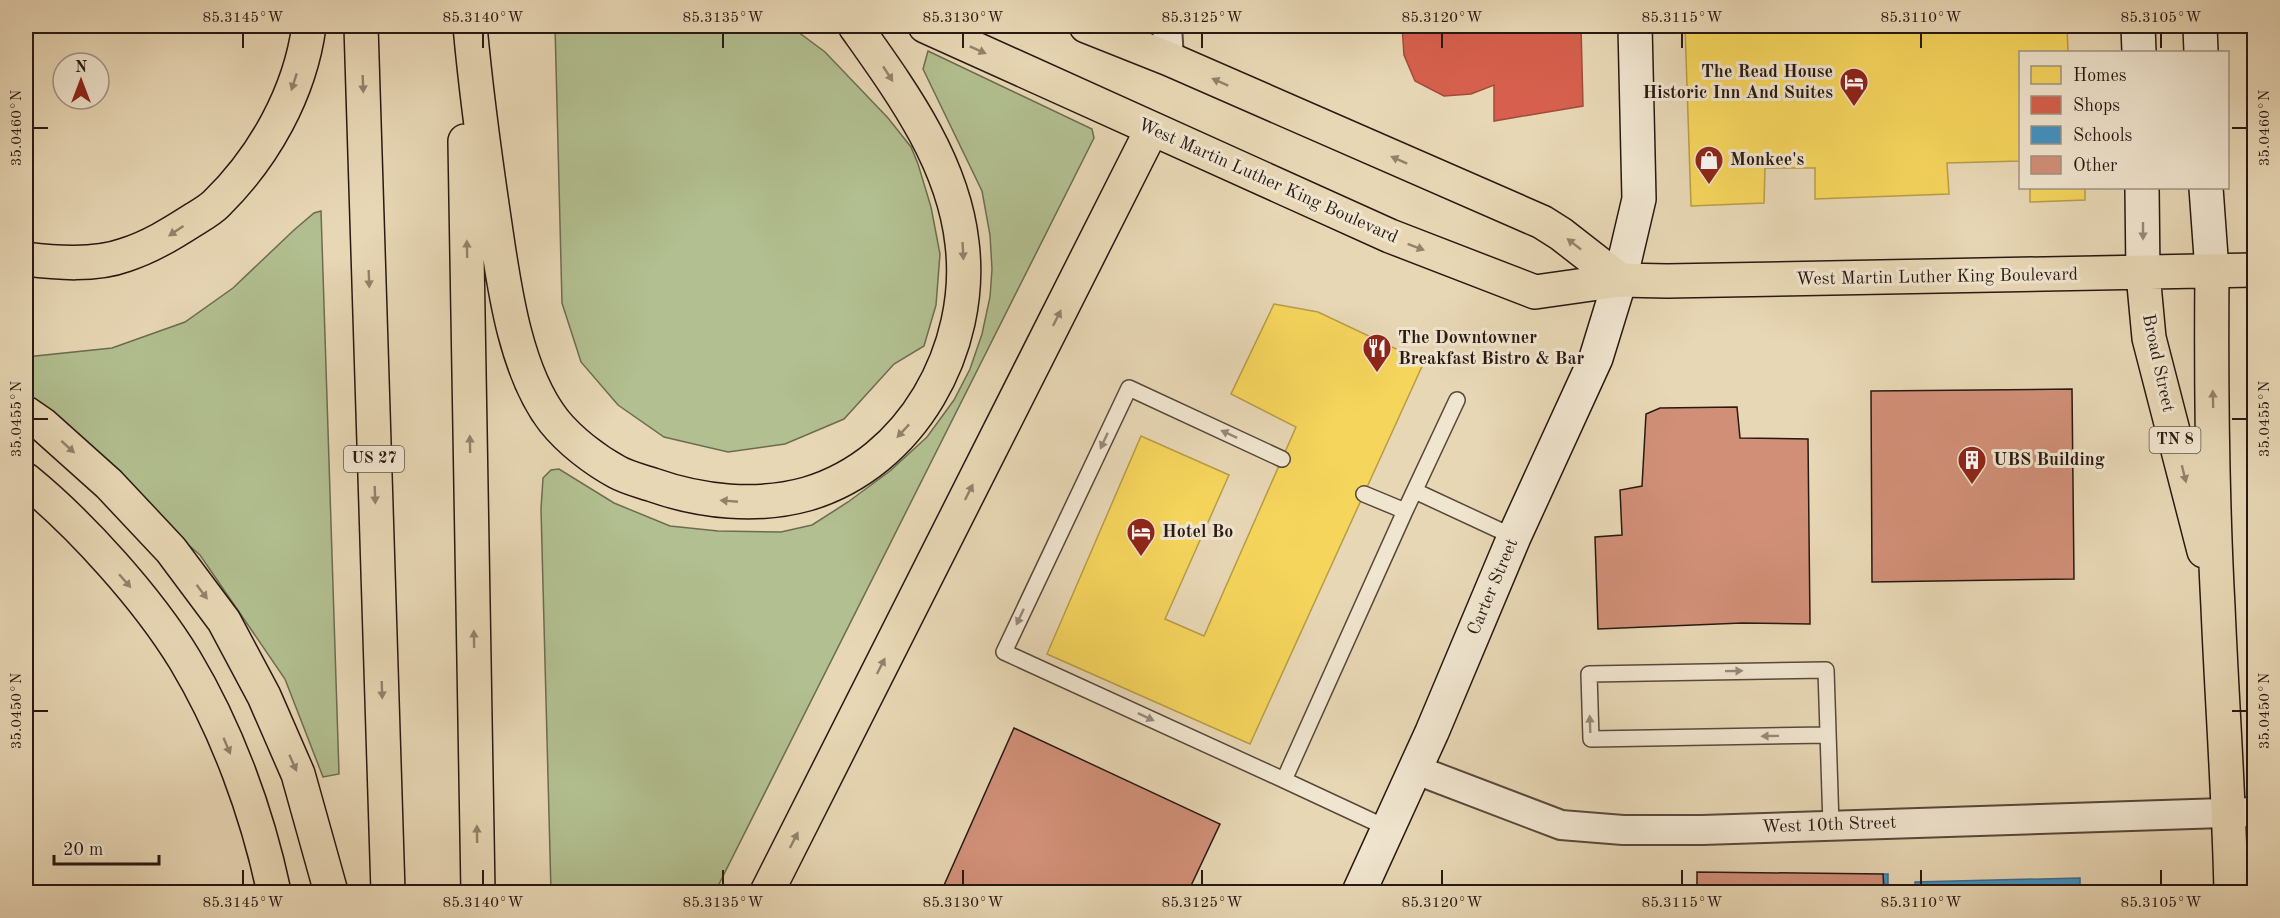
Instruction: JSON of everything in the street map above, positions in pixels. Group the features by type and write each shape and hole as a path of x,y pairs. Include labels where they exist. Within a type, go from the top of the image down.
{"main road":[{"path":"26,259 86,262 123,256 162,240 215,206 257,155 287,105 309,26"},
{"name":"US 27","path":"361,26 388,892"},
{"path":"463,26 478,892"},
{"path":"470,26 483,149 510,313 524,362 540,398 555,422 589,453 618,472 675,493 730,502 772,501 808,494 841,480 868,462 897,437 920,412 944,369 957,327 964,280 963,243 956,207 942,164 910,108 855,26"},
{"name":"West Martin Luther King Boulevard","path":"925,26 1390,236 1535,292 1620,280 2143,274 2254,270"},
{"path":"1086,26 1169,59 1542,222 1620,280"},
{"name":"Carter Street","path":"1359,892 1514,537 1596,358 1620,280 1639,199 1635,26"},
{"path":"2138,26 2139,51"},
{"path":"2200,26 2201,51"},
{"path":"767,892 1152,129"},
{"name":"Broad Street","path":"2142,189 2143,274 2149,338 2218,605"},
{"name":"Broad Street","path":"2206,189 2212,271 2218,605 2242,813 2231,892"},
{"path":"26,413 42,424 109,484 171,550 224,621 264,696 298,774 331,892"},
{"path":"26,480 99,550 164,629 184,659 227,745 255,822 274,892"},
{"path":"26,493 99,550"}],"street":[{"path":"1167,26 1169,59"},
{"name":"West 10th Street","path":"1414,769 1561,825 1635,830 2242,813"}],"lane":[{"path":"1282,459 1129,388 1004,652 1387,828"},
{"path":"1284,780 1457,400"},
{"path":"1415,491 1514,537"},
{"path":"1364,494 1405,511"},
{"path":"1828,735 1591,740 1589,674 1826,670 1831,825"}],"green space":[{"path":"555,26 790,26 825,52 888,118 911,147 918,164 931,207 940,254 936,305 924,346 894,364 844,419 785,444 728,452 664,437 618,405 581,362 562,303"},
{"path":"928,51 1092,129 1094,138 715,892 551,892 541,509 543,478 551,470 559,469 614,503 670,526 718,531 781,532 812,525 848,502 890,471 927,437 954,400 970,369 982,334 990,297 992,269 990,235 982,191 923,69"},
{"path":"321,211 339,774 323,777 285,679 200,555 46,421 26,407 26,357 112,348 185,322 233,288 294,230 314,213"}],"building: Homes":[{"name":"The Read House Historic Inn And Suites","path":"1685,26 2067,26 2068,51 2019,51 2019,161 1947,163 1949,194 1815,199 1815,168 1765,168 1764,203 1691,206"},
{"path":"2030,189 2085,189 2085,200 2030,202"},
{"name":"Hotel Bo","path":"1274,304 1318,312 1424,362 1250,744 1047,654 1141,436 1229,475 1165,619 1204,636 1296,427 1231,394"}],"building: Shops":[{"path":"1402,26 1581,26 1583,106 1494,121 1494,85 1471,94 1444,96 1415,81 1404,55"}],"building: Schools":[{"path":"1883,874 1888,874 1888,892 1884,892"},
{"path":"2080,878 2080,892 1915,892 1915,882"}],"building: Other":[{"name":"UBS Building","path":"2072,389 2074,579 1872,582 1871,391"},
{"path":"1737,407 1740,438 1808,439 1810,624 1742,623 1598,629 1595,537 1622,535 1620,490 1642,486 1646,414 1660,408"},
{"path":"1014,728 1220,824 1188,892 941,892"},
{"path":"1697,872 1883,874 1884,892 1697,892"}],"place":[{"name":"The Read House Historic Inn And Suites","path":"1854,108"},
{"name":"Monkee's","path":"1709,186"},
{"name":"The Downtowner Breakfast Bistro & Bar","path":"1377,374"},
{"name":"UBS Building","path":"1972,486"},
{"name":"Hotel Bo","path":"1141,558"}]}
